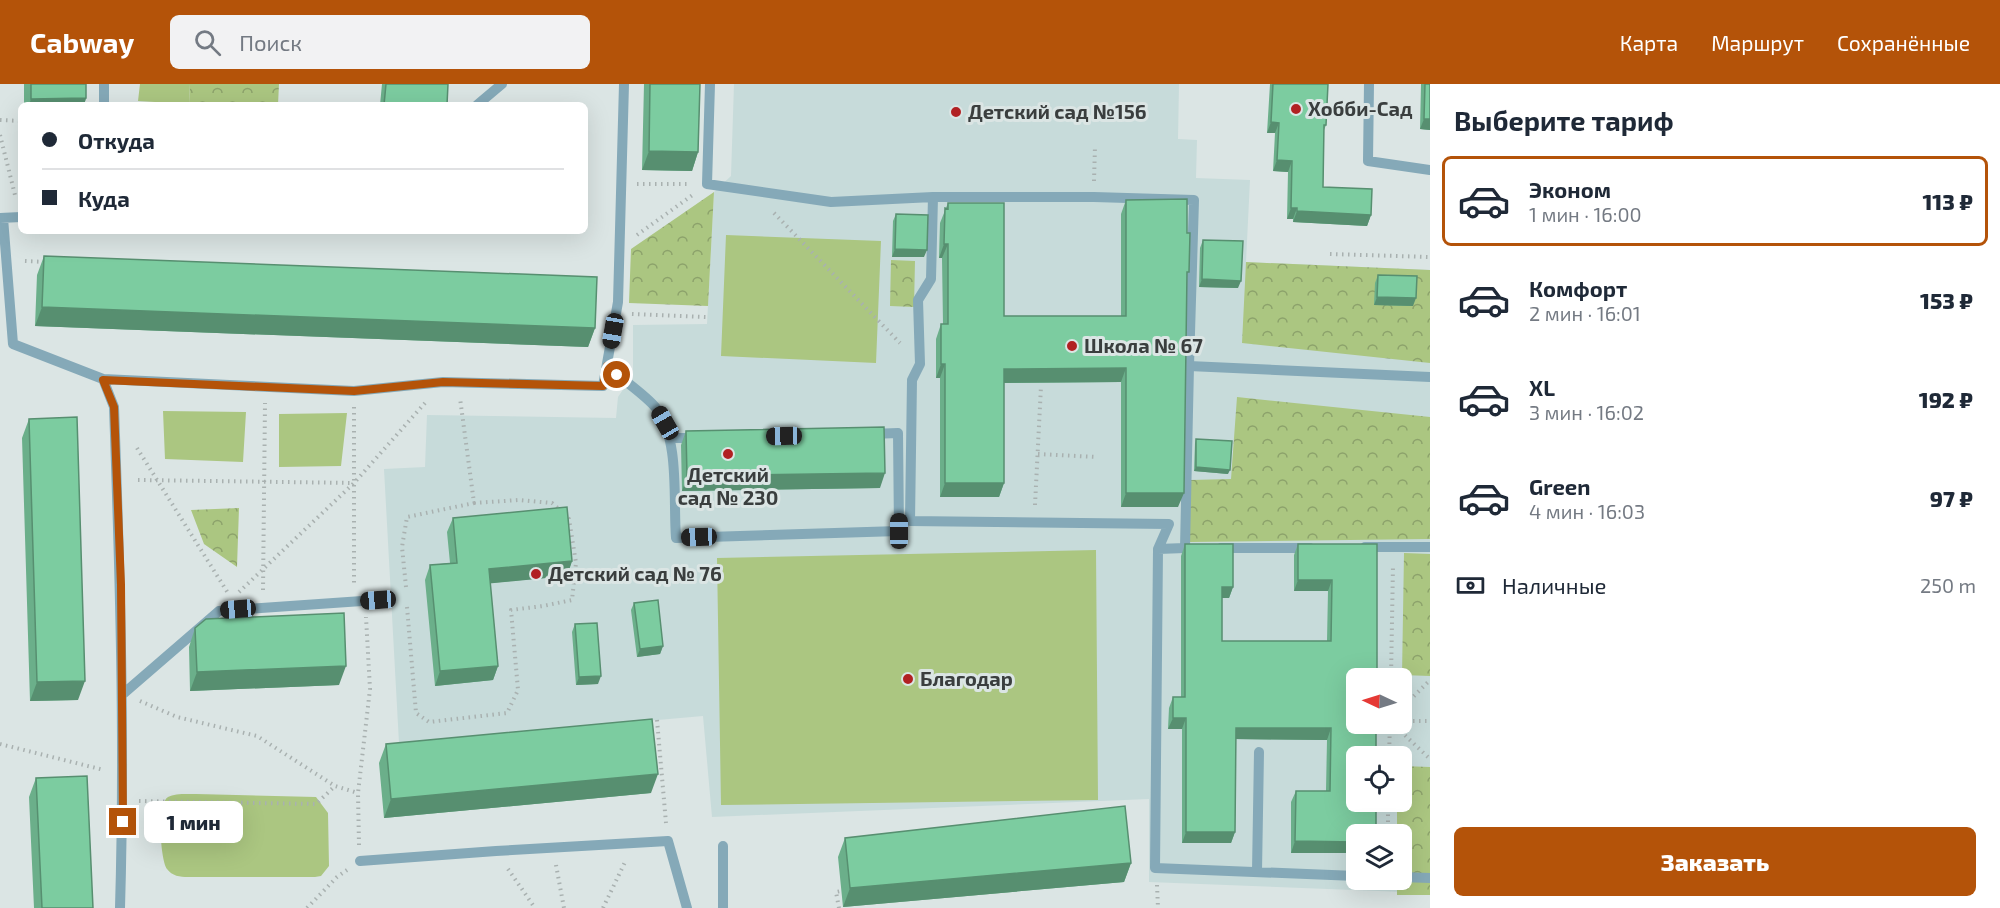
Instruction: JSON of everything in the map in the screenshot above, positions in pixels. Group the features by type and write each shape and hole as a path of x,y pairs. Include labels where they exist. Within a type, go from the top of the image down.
{"lane":[{"path":"104,84 104,102"},
{"path":"481,102 502,84"},
{"path":"18,217 1,218 13,344 103,380 354,391 443,382 603,386 618,302 624,84"},
{"path":"710,84 707,184 831,202 933,197 1094,197 1194,200 1189,366 1190,548 1158,549"},
{"path":"1369,84 1368,161 1430,171"},
{"path":"933,197 931,279 918,300 920,364 912,380 910,521 1169,524 1158,549 1155,868 1346,876"},
{"path":"607,366 655,406 665,423 670,438 676,538 899,531 898,433 862,434"},
{"path":"1189,366 1430,377"},
{"path":"103,380 114,407 121,585 123,801 120,908"},
{"path":"670,438 706,438"},
{"path":"1208,548 1324,547"},
{"path":"1358,547 1430,548"},
{"path":"123,694 219,611 391,599"},
{"path":"1257,872 1259,752"},
{"path":"360,861 668,842 687,908"},
{"path":"723,846 723,908"},
{"path":"1412,878 1430,878"}],"path":[{"path":"0,120 18,121"},
{"path":"0,135 18,209"},
{"path":"1094,197 1095,146"},
{"path":"621,184 707,184"},
{"path":"619,248 707,184"},
{"path":"752,190 920,364"},
{"path":"1330,254 1430,257"},
{"path":"6,260 53,262"},
{"path":"616,314 707,317"},
{"path":"137,448 232,599 354,483 443,382"},
{"path":"457,382 474,503"},
{"path":"1034,522 1041,386"},
{"path":"263,607 266,387"},
{"path":"307,908 337,877 360,861 358,793 370,689 360,601 354,483 354,391"},
{"path":"1038,454 1096,458"},
{"path":"138,480 354,483"},
{"path":"406,594 402,547 407,517 474,503 519,500 552,503 569,519 576,563 572,600 511,610 518,690 507,713 429,722 416,713 407,606"},
{"path":"1390,668 1393,547"},
{"path":"1412,698 1430,680"},
{"path":"123,694 177,717 257,736 335,786 358,793"},
{"path":"657,720 668,842"},
{"path":"1412,721 1430,722"},
{"path":"1403,734 1430,759"},
{"path":"0,744 123,774"},
{"path":"123,801 316,804 335,786"},
{"path":"603,908 634,843"},
{"path":"553,848 564,908"},
{"path":"495,851 535,908"},
{"path":"839,908 836,892 841,891"}],"shaded area":[{"path":"734,84 1179,84 1178,139 1197,140 1196,178 1250,180 1246,262 1430,270 1430,893 1353,890 1412,890 1412,824 1346,824 1346,890 1149,882 1149,799 712,817 703,716 399,743 384,469 425,467 427,415 616,418 618,397 633,375 633,325 707,324 714,192 731,176"}],"green space":[{"path":"140,84 190,84 189,102 138,101"},
{"path":"190,84 279,84 278,102 189,102"},
{"path":"714,192 708,306 629,303 631,249"},
{"path":"726,235 881,241 876,363 721,356"},
{"path":"891,260 915,261 914,307 890,306"},
{"path":"1246,262 1430,270 1430,363 1242,343"},
{"path":"1237,397 1430,417 1430,539 1189,542 1190,480 1231,479"},
{"path":"163,411 246,412 243,462 165,459"},
{"path":"347,413 341,466 279,467 279,414"},
{"path":"239,508 237,567 204,544 191,510"},
{"name":"Благодар","path":"1096,550 1098,800 721,805 717,558"},
{"path":"1404,553 1430,554 1430,676 1412,675 1412,668 1402,668"},
{"path":"1412,766 1430,767 1430,895 1397,895 1397,890 1412,890 1412,824 1397,824 1397,812 1412,812"},
{"path":"178,794 316,797 328,813 329,866 321,876 315,877 188,877 174,875 167,869 163,854 162,809 168,797"}],"building":[{"path":"31,84 86,84 86,98 31,99"},
{"path":"386,84 448,84 447,102 384,102"},
{"path":"650,84 700,84 698,152 649,151"},
{"path":"1273,84 1328,84 1326,125 1324,125 1323,187 1372,189 1371,215 1297,211 1297,208 1291,208 1292,161 1277,160 1279,123 1271,122"},
{"path":"1425,84 1430,84 1430,119 1424,119"},
{"path":"1187,199 1187,233 1190,233 1189,272 1187,272 1184,493 1126,493 1126,368 1004,369 1004,483 945,483 945,364 941,364 941,324 948,324 948,244 944,244 945,208 948,209 948,203 1004,203 1004,316 1126,316 1126,200"},
{"path":"896,214 928,215 927,250 895,249"},
{"path":"1203,240 1243,241 1241,281 1202,279"},
{"path":"44,256 597,277 595,328 42,307"},
{"path":"1378,275 1417,276 1416,298 1377,297"},
{"path":"77,417 85,681 37,682 29,419"},
{"path":"884,427 885,473 687,476 686,431"},
{"path":"1196,439 1232,441 1230,470 1196,467"},
{"path":"567,507 572,561 489,569 498,666 440,671 430,565 457,563 453,518"},
{"path":"1185,544 1233,544 1233,587 1222,587 1222,641 1331,641 1332,580 1298,580 1298,544 1377,544 1377,668 1346,668 1346,734 1376,734 1376,746 1346,746 1346,812 1376,812 1376,824 1346,824 1346,842 1295,841 1296,791 1330,791 1331,728 1236,728 1235,832 1186,832 1186,718 1173,718 1173,697 1185,697"},
{"path":"658,600 663,646 640,649 634,603"},
{"path":"344,613 346,666 197,672 195,628 206,619"},
{"path":"597,623 601,676 579,677 575,624"},
{"path":"652,719 658,774 391,799 386,744"},
{"path":"87,776 93,908 42,908 36,778"},
{"path":"1125,806 1131,863 850,888 845,838"}],"place":[{"name":"Хобби-Сад","path":"1296,109"},
{"name":"Детский сад №156","path":"956,112"},
{"name":"Школа № 67","path":"1072,346"},
{"name":"Детский сад № 230","path":"728,454"},
{"name":"Детский сад № 76","path":"536,574"},
{"name":"Благодар","path":"908,679"}],"route":[{"path":"123,822 121,585 114,407 103,380 354,391 443,382 603,386 607,366 617,375"}]}
